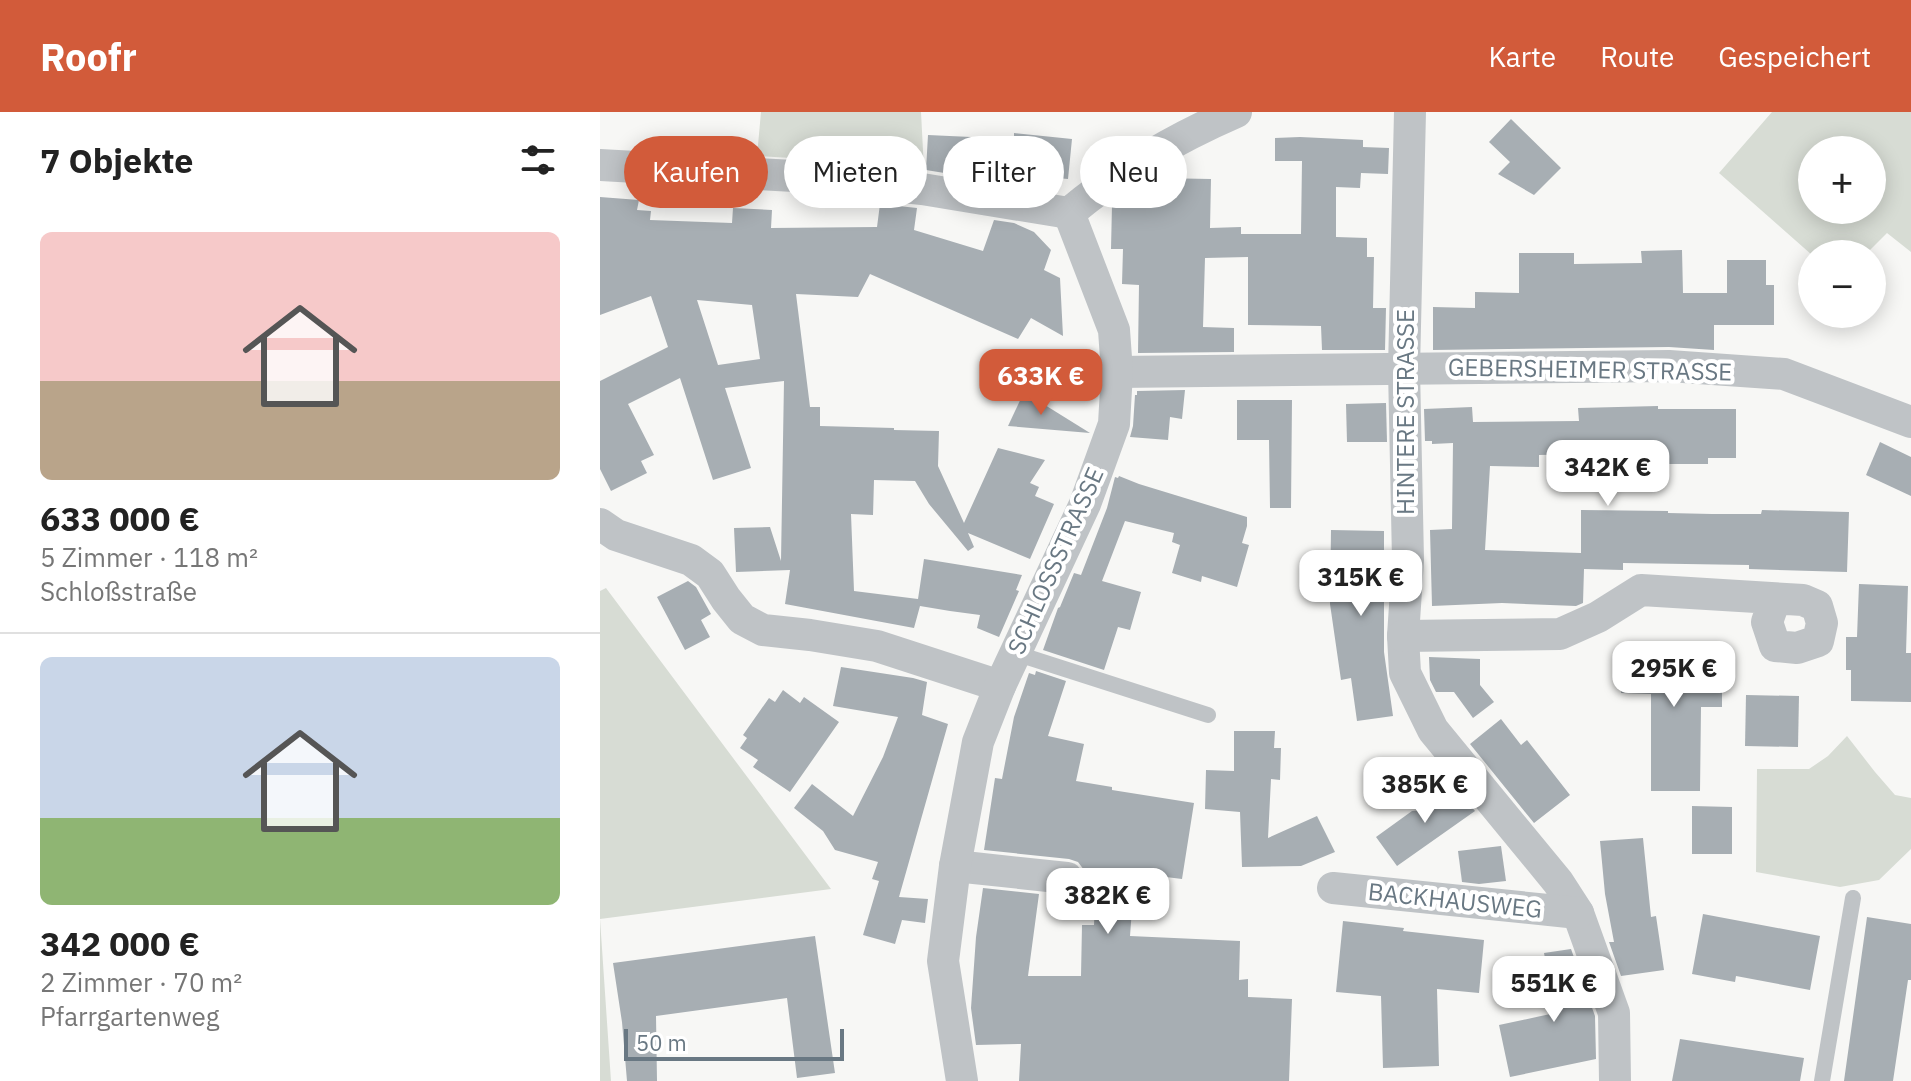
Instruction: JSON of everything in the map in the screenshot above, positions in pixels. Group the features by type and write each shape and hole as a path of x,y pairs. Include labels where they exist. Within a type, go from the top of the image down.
{"street":[{"path":"600,165 812,177 922,189 1069,213 1096,190 1153,154 1203,126 1236,112"},
{"name":"HINTERE STRASSE","path":"1410,112 1404,369 1408,560 1403,636 1405,673 1433,730 1558,882 1578,913 1614,1013 1615,1081"},
{"name":"SCHLOSSSTRASSE","path":"962,1081 943,961 955,866 978,742 1000,686 1090,491 1114,424 1117,372 1114,330 1069,213"},
{"name":"GEBERSHEIMER STRASSE","path":"1117,372 1669,366 1784,374 1911,422"},
{"path":"600,524 616,535 691,560 710,574 742,619 763,630 877,646 1000,686"},
{"path":"1403,636 1560,634 1598,617 1641,590 1775,599"},
{"path":"955,866 1067,878"},
{"name":"BACKHAUSWEG","path":"1333,888 1578,913"}],"lane":[{"path":"1015,653 1208,715"},
{"path":"1822,1081 1853,898"}],"shaded area":[{"path":"761,112 921,112 922,136 784,136 784,158 768,157 768,136 759,136"},
{"path":"1772,112 1911,112 1911,252 1887,233 1880,240 1798,240 1798,243 1719,173"},
{"path":"606,588 831,889 600,919 600,591"},
{"path":"1847,736 1895,795 1911,798 1911,849 1879,880 1840,887 1756,872 1757,769 1809,769 1828,756"},
{"path":"600,919 611,1081 600,1081"}],"building":[{"path":"1511,119 1561,168 1534,195 1498,174 1510,162 1489,142"},
{"path":"1014,133 1043,136 1014,136"},
{"path":"928,135 950,136 943,136 943,173 927,170"},
{"path":"1064,138 1072,139 1068,179 1064,179"},
{"path":"1275,138 1363,140 1363,147 1389,148 1388,174 1361,173 1360,188 1336,187 1336,237 1367,238 1367,257 1374,257 1373,308 1386,308 1385,350 1322,350 1321,326 1248,325 1248,257 1205,258 1203,327 1234,328 1234,352 1138,353 1139,285 1122,284 1123,249 1111,249 1112,208 1187,208 1187,179 1211,179 1210,228 1241,227 1241,234 1301,234 1302,161 1275,161"},
{"path":"600,197 624,199 624,208 651,211 650,220 732,223 733,208 772,210 771,228 877,227 879,208 917,208 914,230 983,251 994,220 1014,223 1034,232 1051,250 1044,270 1060,278 1063,336 1031,318 1018,339 870,274 858,297 796,294 810,407 820,407 820,426 939,431 938,466 964,523 998,448 1045,460 1030,483 1039,487 1035,496 1054,504 1030,559 968,533 974,547 968,551 929,504 915,481 874,480 873,515 851,514 854,591 918,599 924,559 1022,575 1016,590 1019,591 999,637 977,628 980,615 920,606 914,628 785,604 790,570 736,572 734,528 770,527 781,561 784,381 725,388 751,468 713,480 680,378 628,404 654,455 641,461 647,473 611,491 600,469 600,381 668,347 651,296 600,315","holes":["697,300 752,305 760,359 718,365"]},
{"path":"1682,250 1683,293 1727,293 1727,260 1766,260 1766,285 1774,285 1774,325 1714,325 1714,350 1669,347 1433,350 1433,307 1475,308 1475,292 1519,293 1519,253 1574,253 1574,264 1642,263 1641,251"},
{"path":"1185,390 1182,419 1170,417 1168,440 1130,437 1137,391"},
{"path":"1024,392 1090,433 1008,426"},
{"path":"1237,400 1292,400 1291,508 1270,508 1269,440 1237,440"},
{"path":"1386,403 1387,442 1347,442 1346,404"},
{"path":"1658,406 1658,409 1736,409 1736,458 1708,458 1708,464 1664,464 1664,457 1618,458 1618,453 1539,455 1539,467 1490,466 1485,550 1581,553 1581,510 1712,514 1761,514 1762,510 1849,512 1847,572 1749,569 1749,565 1623,563 1623,570 1584,569 1583,603 1576,606 1502,603 1432,606 1430,530 1452,529 1453,443 1432,444 1432,441 1425,441 1424,409 1472,407 1473,422 1579,421 1578,408"},
{"path":"1880,442 1911,457 1911,496 1866,475"},
{"path":"1115,477 1247,517 1242,543 1249,545 1237,587 1202,576 1201,582 1172,573 1180,545 1172,542 1174,533 1125,521 1102,581 1141,592 1130,630 1118,627 1104,670 1043,650 1074,573 1081,575 1107,508"},
{"path":"1331,530 1384,531 1384,652 1393,716 1357,721 1351,678 1341,680 1330,604"},
{"path":"688,581 696,587 711,614 701,620 710,637 685,650 657,597"},
{"path":"1859,584 1908,586 1906,653 1911,653 1911,702 1851,701 1851,670 1846,670 1846,637 1857,637"},
{"path":"1623,646 1716,651 1716,676 1722,676 1722,707 1701,707 1700,791 1651,791 1651,694 1621,693"},
{"path":"1429,657 1480,659 1480,685 1494,702 1473,718 1454,692 1436,692 1430,680"},
{"path":"841,667 927,682 922,715 948,724 899,897 928,899 925,923 902,920 895,944 863,935 879,881 872,879 878,862 835,850 823,831 794,808 812,784 853,816 883,757 898,717 833,706"},
{"path":"1036,671 1066,681 1048,736 1084,744 1076,781 1194,803 1182,879 1142,874 1141,883 1134,882 1130,936 1240,941 1239,980 1248,979 1248,997 1292,999 1289,1081 1019,1081 1021,1044 976,1045 971,1008 983,888 1039,894 1028,976 1081,976 1082,925 1094,925 1096,876 1085,875 1078,862 984,850 995,778 1002,779 1014,717 1029,673 1035,675"},
{"path":"783,690 800,703 804,697 839,722 790,792 753,767 758,760 740,748 747,738 743,735 769,698 775,702"},
{"path":"1746,695 1799,696 1798,747 1745,746"},
{"path":"1501,719 1521,745 1527,740 1570,795 1534,823 1470,744"},
{"path":"1234,731 1275,731 1274,748 1281,748 1280,780 1271,779 1268,838 1317,816 1335,852 1301,866 1242,867 1240,812 1205,809 1206,770 1234,771"},
{"path":"1452,783 1475,811 1397,866 1376,837 1412,811 1435,809 1435,796"},
{"path":"1692,806 1732,807 1732,854 1692,854"},
{"path":"1643,838 1651,917 1656,916 1664,970 1621,976 1609,942 1614,942 1600,841"},
{"path":"1501,846 1506,881 1462,882 1458,851"},
{"path":"1703,914 1820,936 1810,990 1736,976 1735,982 1692,974"},
{"path":"1867,917 1911,924 1911,980 1908,980 1893,1081 1844,1081"},
{"path":"1343,921 1484,940 1479,993 1437,989 1439,1066 1383,1068 1381,996 1336,992"},
{"path":"815,936 835,1073 797,1078 787,998 656,1016 657,1081 627,1081 613,963"},
{"path":"1571,949 1595,1016 1596,1059 1510,1077 1499,1025 1555,1013 1544,953"},
{"path":"1680,1039 1804,1058 1800,1081 1672,1081"}]}
